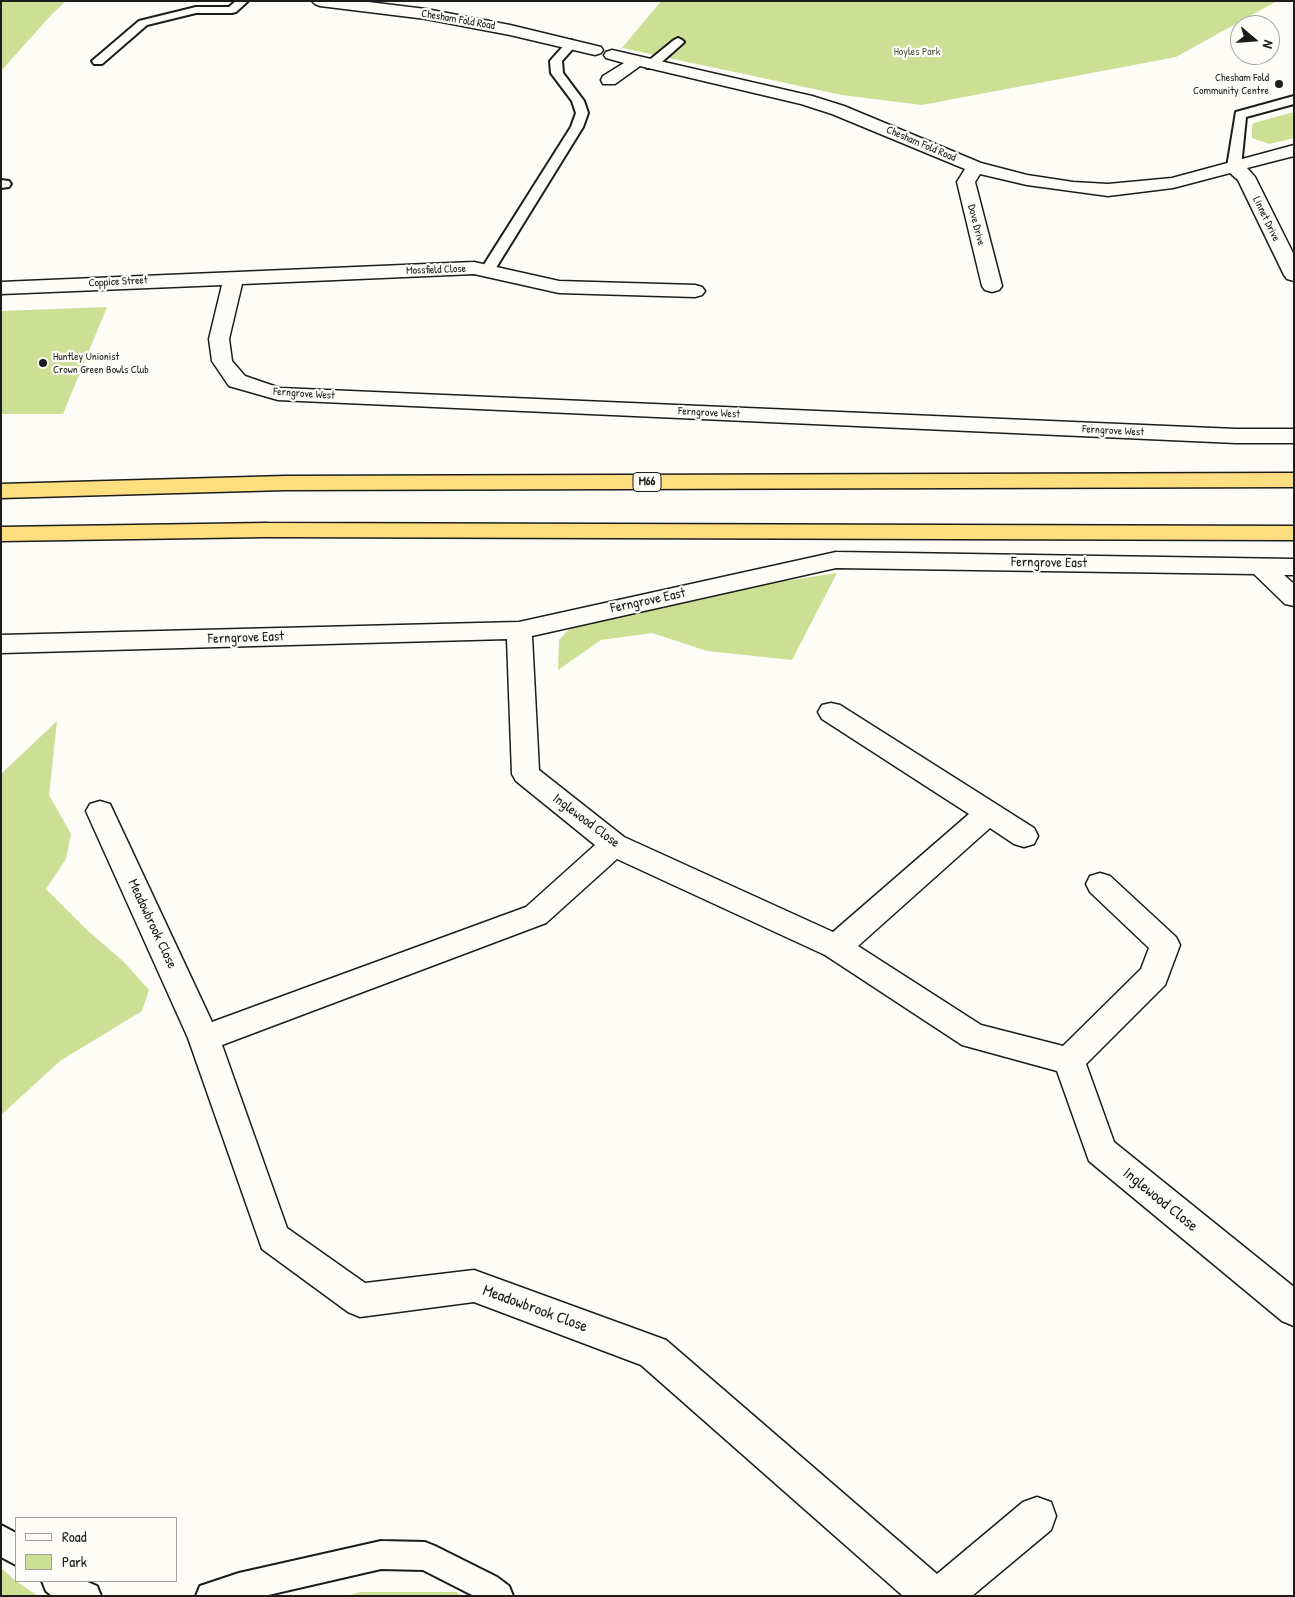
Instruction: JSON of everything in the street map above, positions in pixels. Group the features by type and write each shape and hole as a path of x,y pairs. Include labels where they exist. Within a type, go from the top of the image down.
{"highway":[{"name":"M66","path":"1,491 295,483 1294,480"},
{"path":"1,534 266,530 1294,533"}],"street":[{"name":"Chesham Fold Road","path":"320,1 426,14 572,44 644,64 806,100 838,110 975,167 1027,180 1108,190 1173,183 1294,150"},
{"path":"609,80 644,64"},
{"name":"Dove Drive","path":"975,167 966,182 992,286"},
{"name":"Linnet Drive","path":"1234,167 1246,177 1294,274"},
{"name":"Mossfield Close","path":"234,277 474,268 559,287 695,291"},
{"name":"Coppice Street","path":"1,288 234,277"},
{"name":"Ferngrove West","path":"234,277 219,338 222,361 237,381 278,394 1226,436 1294,436"},
{"name":"Ferngrove East","path":"1,644 519,630 836,560 1294,568"},
{"path":"1261,567 1294,598"},
{"name":"Inglewood Close","path":"519,630 526,774 614,845 836,947 973,1036 1069,1061 1101,1151 1294,1309"},
{"path":"831,712 1024,836"},
{"name":"Meadowbrook Close","path":"100,811 204,1038 274,1238 360,1300 474,1286 653,1352 933,1596"},
{"path":"836,947 988,813"},
{"path":"204,1038 536,915 614,845"},
{"path":"1069,1061 1154,976 1165,944 1100,884"},
{"path":"941,1596 1037,1516"}],"lane":[{"path":"98,61 143,23 196,10 232,10 242,1"},
{"path":"644,64 678,42"},
{"path":"487,271 577,128 582,113 578,101 557,73 556,61 572,44"},
{"path":"1234,167 1240,115 1294,100"},
{"path":"1,1538 15,1550"},
{"path":"210,1596 239,1587 381,1555 425,1556 487,1587 499,1596"},
{"path":"57,1582 87,1596"}],"green space":[{"path":"1,1 66,1 1,71"},
{"name":"Hoyles Park","path":"661,1 1277,1 1252,15 1230,15 1230,27 1176,57 922,105 842,95 622,48"},
{"path":"1294,112 1294,138 1269,144 1252,138 1252,125 1254,123"},
{"name":"Huntley Unionist Crown Green Bowls Club","path":"107,307 63,414 1,414 1,311"},
{"path":"837,573 792,660 707,651 652,633 601,640 558,670 559,640 574,624 772,583"},
{"path":"57,721 49,795 71,834 66,859 46,889 87,930 124,962 149,990 142,1011 60,1061 1,1115 1,774"},
{"path":"1,1568 15,1582 38,1596 1,1596"},
{"path":"360,1592 457,1592 461,1596 346,1596"}],"place":[{"name":"Chesham Fold Community Centre","path":"1279,84"},
{"name":"Huntley Unionist Crown Green Bowls Club","path":"43,363"}]}
